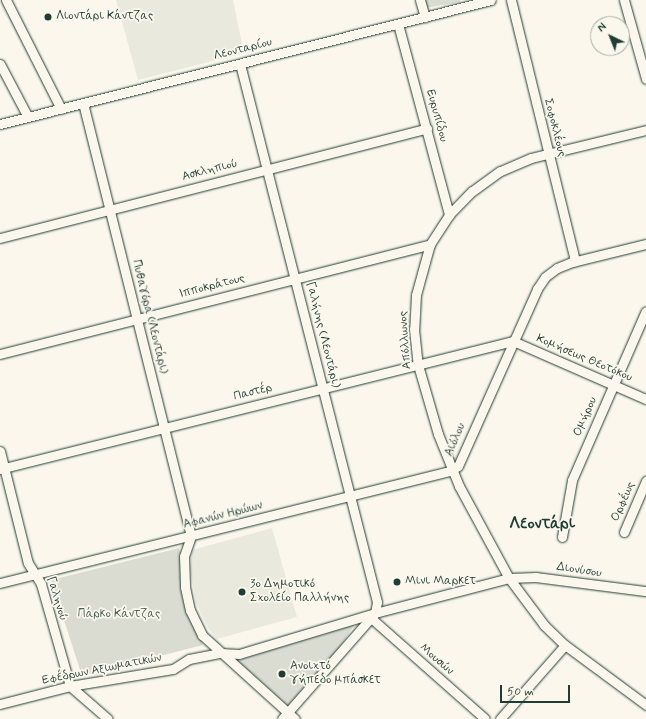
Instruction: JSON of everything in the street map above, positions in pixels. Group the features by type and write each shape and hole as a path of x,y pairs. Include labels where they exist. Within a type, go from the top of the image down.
{"street":[{"path":"6,0 61,109"},
{"path":"420,0 424,17"},
{"name":"Λεονταρίου","path":"0,124 398,24 470,3 492,0"},
{"name":"Σοφοκλέους","path":"511,0 575,261"},
{"path":"624,0 646,79"},
{"name":"Ευρυπίδου","path":"398,24 449,215"},
{"path":"0,64 28,117"},
{"name":"Γαλήνης (Λεοντάρι)","path":"240,64 268,169 350,497 376,589 373,615"},
{"name":"Πυθαγόρα (Λεοντάρι)","path":"83,103 191,536"},
{"name":"Ασκληπιού","path":"0,238 427,128"},
{"name":"Απόλλωνος","path":"452,470 432,416 418,365 414,329 416,295 430,244 449,215 489,178 513,165 548,153 646,130"},
{"name":"Ιπποκράτους","path":"0,354 430,244"},
{"name":"Αιόλου","path":"646,244 575,261 557,268 541,282 513,341 458,466 452,470 509,578 544,625 564,646 646,704"},
{"name":"Ομήρου","path":"562,537 572,480 646,311"},
{"name":"Παστέρ","path":"2,468 513,341"},
{"name":"Κομήσεως Θεοτόκου","path":"513,341 646,399"},
{"name":"Γαληνού","path":"0,451 2,468 28,563 41,584 70,686"},
{"name":"Αφανών Ηρώων","path":"0,583 350,497 452,470"},
{"name":"Ορφέως","path":"624,532 646,481"},
{"path":"191,536 184,556 185,588 190,610 202,635 288,717 373,615"},
{"name":"Διονύσου","path":"509,578 536,577 646,591"},
{"name":"Εφέδρων Αξιωματικών","path":"0,704 70,686 173,669 189,659 221,653 238,654 509,578"},
{"name":"Μουσών","path":"373,615 485,719"},
{"path":"500,719 564,646"},
{"path":"70,686 108,719"}],"shaded area":[{"path":"116,0 233,0 244,53 138,80"},
{"name":"3ο Δημοτικό Σχολείο Παλλήνης","path":"272,528 297,617 217,639 208,628 196,603 190,569 192,550"}],"green space":[{"path":"416,0 460,0 460,2 419,9"},
{"name":"Πάρκο Κάντζας","path":"179,548 203,645 82,676 51,580"},
{"path":"354,625 338,651 289,707 228,652"}],"place":[{"name":"Λιοντάρι Κάντζας","path":"48,17"},
{"name":"Μινι Μαρκετ","path":"397,582"},
{"name":"3ο Δημοτικό Σχολείο Παλλήνης","path":"242,592"},
{"name":"Ανοιχτό γήπεδο μπάσκετ","path":"282,674"}],"district":[{"name":"Λεοντάρι","path":"542,524"}]}
